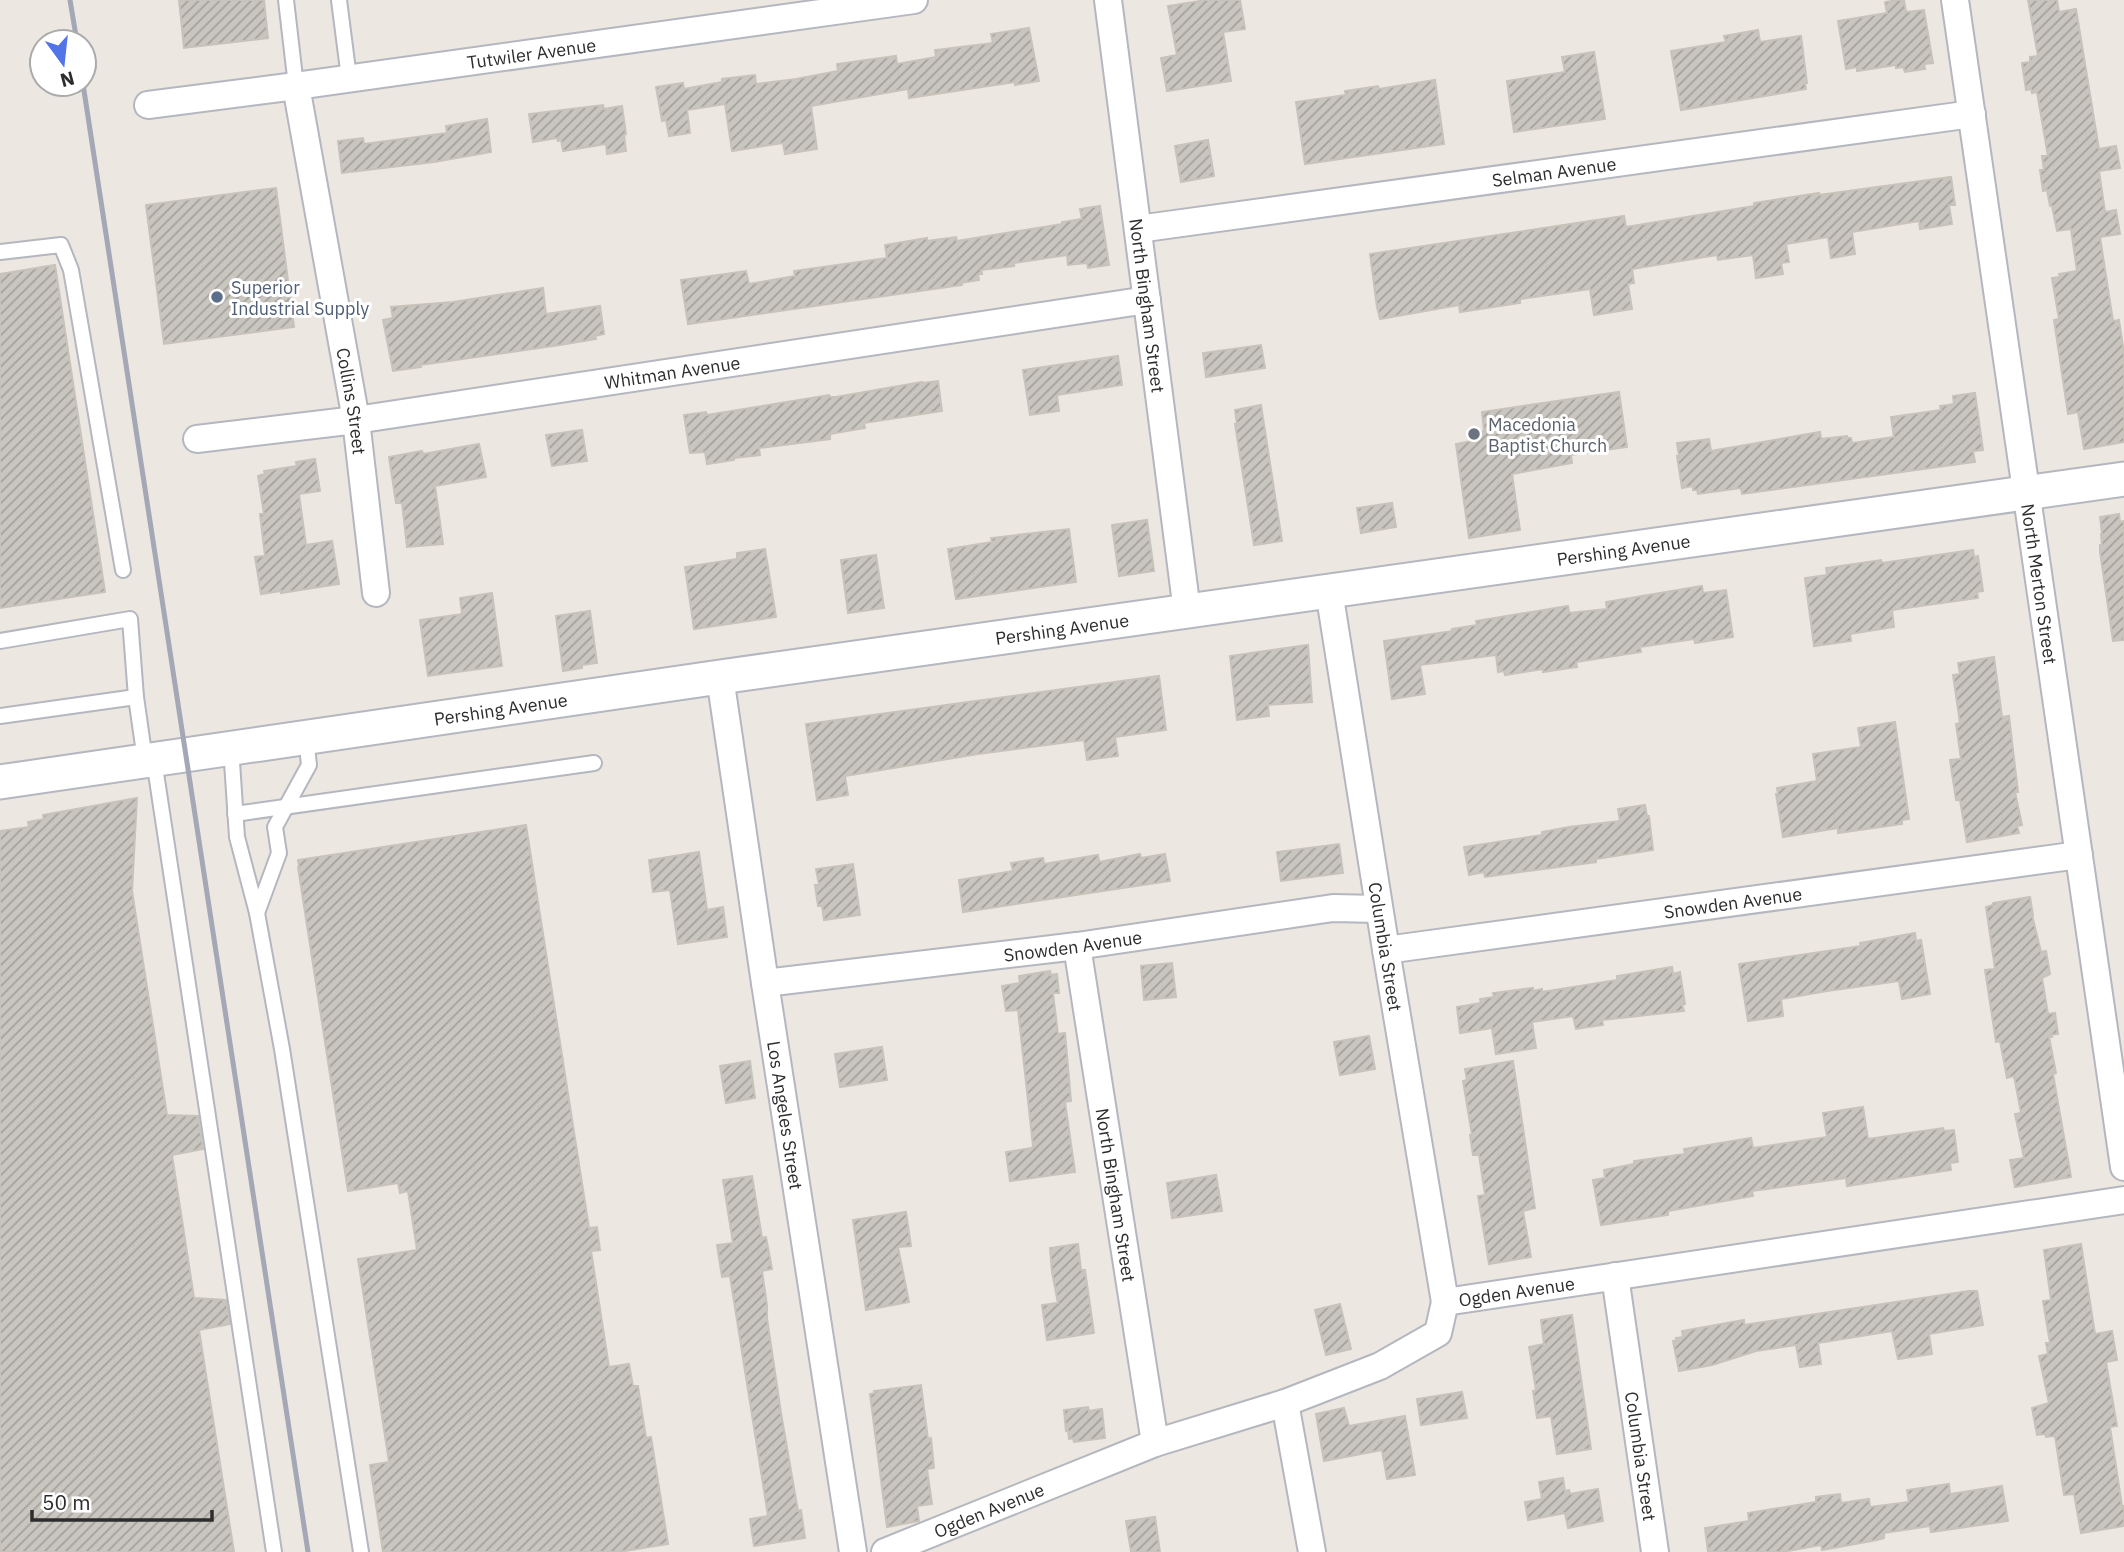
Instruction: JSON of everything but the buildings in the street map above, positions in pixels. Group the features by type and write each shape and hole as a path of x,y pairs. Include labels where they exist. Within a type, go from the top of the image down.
{"street":[{"name":"Tutwiler Avenue","path":"148,104 914,0"},
{"name":"North Bingham Street","path":"1108,0 1187,611"},
{"name":"North Merton Street","path":"1955,0 2124,1167"},
{"name":"Collins Street","path":"296,86 356,420 376,593"},
{"name":"Selman Avenue","path":"1138,229 1972,114"},
{"name":"Whitman Avenue","path":"197,439 356,420 1147,300"},
{"name":"Pershing Avenue","path":"0,782 720,677 2124,479"},
{"name":"Columbia Street","path":"1329,591 1445,1302"},
{"name":"Los Angeles Street","path":"720,677 853,1552"},
{"name":"Snowden Avenue","path":"1386,950 2079,855"},
{"name":"Snowden Avenue","path":"765,983 1077,946 1333,908 1379,909"},
{"name":"North Bingham Street","path":"1077,946 1155,1443"},
{"name":"Ogden Avenue","path":"885,1552 1155,1443 1284,1403 1380,1366 1438,1333 1445,1302 2124,1200"},
{"name":"Columbia Street","path":"1615,1276 1655,1552"},
{"path":"1284,1403 1311,1552"}],"lane":[{"path":"286,0 296,86"},
{"path":"339,0 349,78"},
{"path":"0,252 61,245 71,270 123,570"},
{"path":"0,641 131,620 136,697 149,759 274,1552"},
{"path":"0,716 136,697"},
{"path":"257,913 279,853 275,827 309,765 306,737"},
{"path":"231,747 237,837 257,913 282,1049 360,1552"},
{"path":"235,814 593,763"}],"railway":[{"path":"70,0 75,28"},
{"path":"85,98 308,1552"}],"place":[{"name":"Superior Industrial Supply","path":"217,297"},
{"name":"Macedonia Baptist Church","path":"1474,434"}]}
